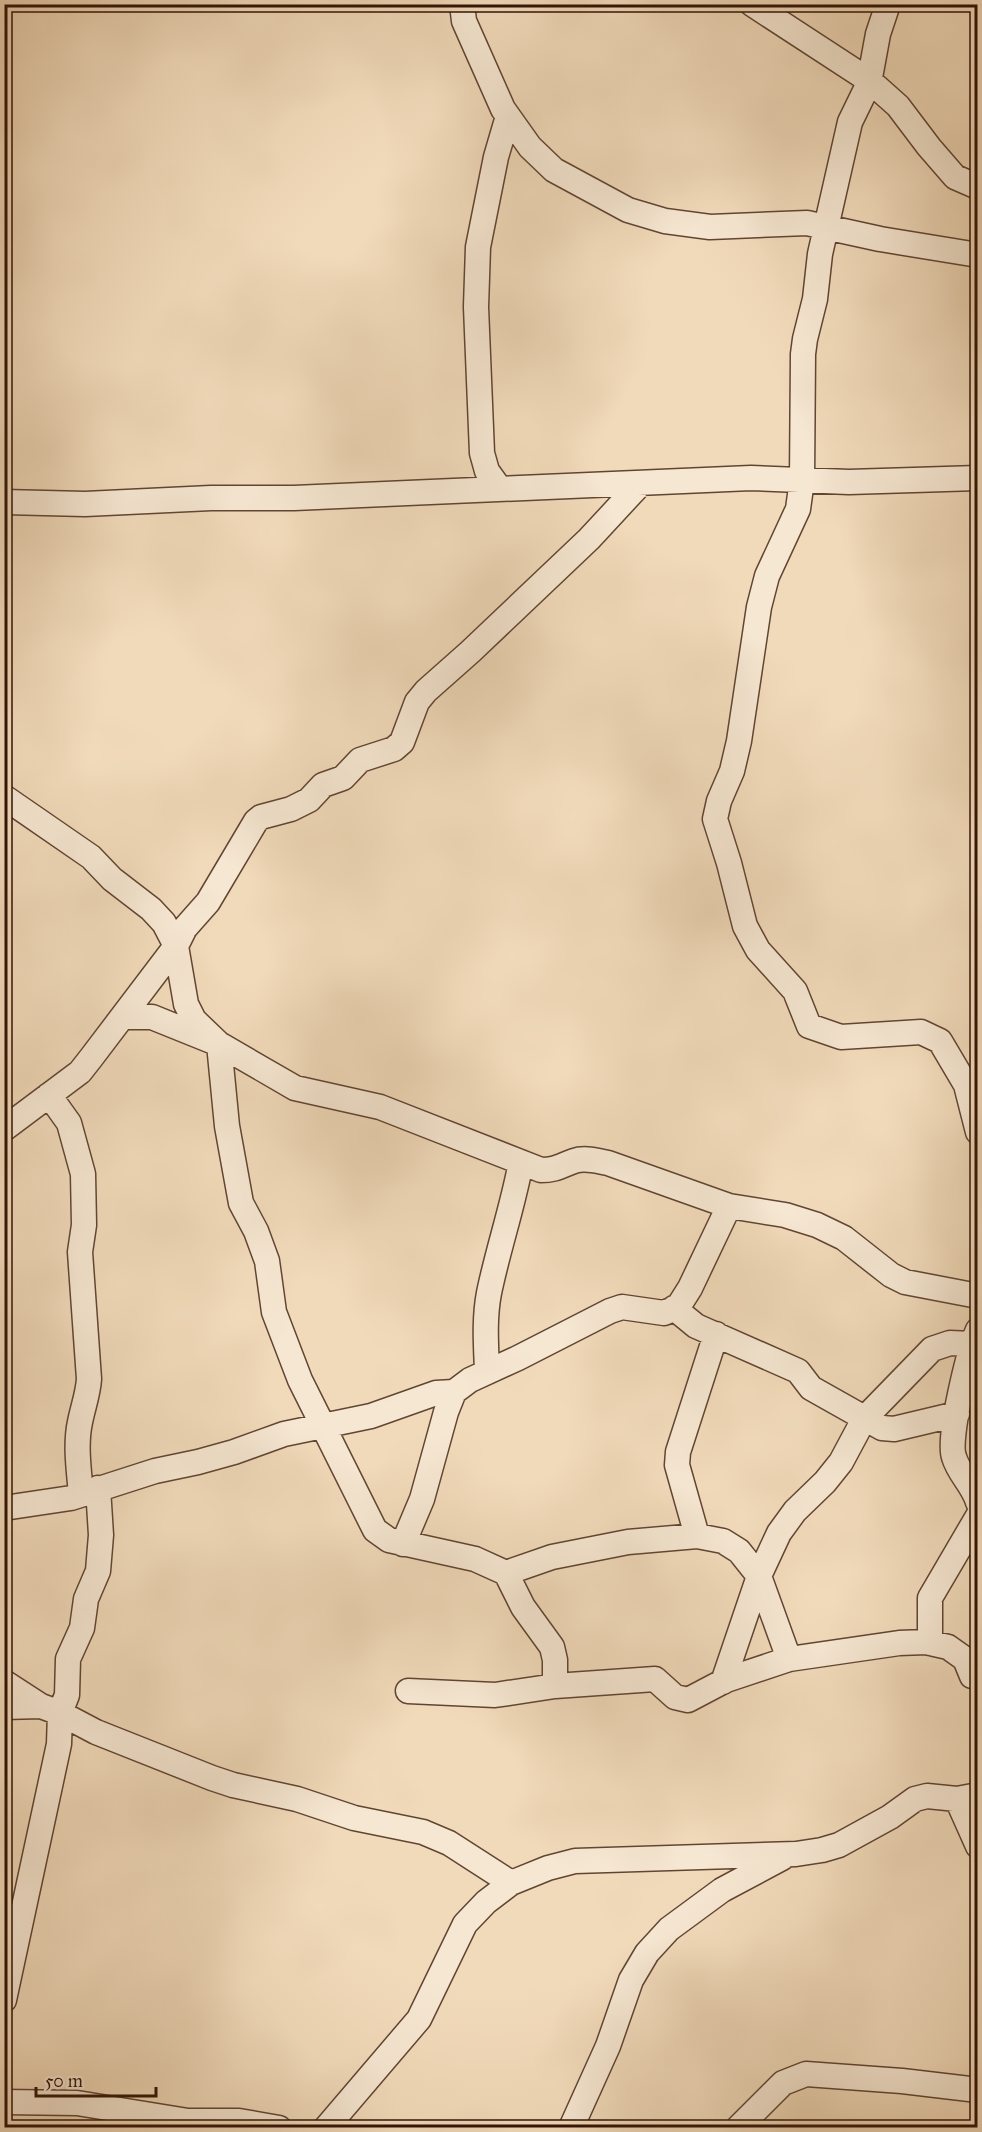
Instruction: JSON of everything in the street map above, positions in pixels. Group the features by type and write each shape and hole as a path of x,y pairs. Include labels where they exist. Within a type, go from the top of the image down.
{"street":[{"path":"462,4 464,21 503,109 530,147 554,170 628,210 665,221 710,227 807,223 880,239 978,255"},
{"path":"752,4 870,81 898,106 929,147 956,177 978,187"},
{"path":"888,4 878,34 870,81 850,122 820,254 815,298 803,354 802,480 798,509 767,576 759,607 739,741 732,771 719,801 715,819 745,926 758,950 795,991 809,1026 841,1037 921,1032 940,1041 966,1085 978,1132"},
{"path":"500,489 487,471 482,453 476,307 478,248 496,157 508,116"},
{"path":"4,502 84,504 211,498 328,497 751,478 849,482 978,478"},
{"path":"4,1129 80,1072 177,945 185,928 208,902 256,821 261,817 291,809 312,798 323,785 343,778 360,760 394,749 402,742 417,702 426,691 589,539 640,484"},
{"path":"4,797 91,857 112,879 151,909 164,923 177,945 186,1004 194,1020 219,1044 227,1126 241,1203 256,1231 267,1261 274,1312 300,1380 375,1530 389,1540 475,1559 506,1573 523,1607 552,1647 555,1660 555,1686"},
{"path":"123,1017 152,1017 219,1044 295,1088 380,1107 541,1170 554,1170 575,1160 590,1159 729,1206 785,1215 817,1225 844,1238 891,1275 905,1282 978,1296"},
{"path":"4,1707 50,1709 67,1695 68,1659 82,1628 86,1599 98,1571 101,1535 78,1450 80,1423 89,1379 80,1252 84,1225 83,1174 69,1123 49,1095"},
{"path":"487,1371 485,1327 489,1294 513,1207 521,1162"},
{"path":"403,1544 422,1499 446,1412 454,1392 487,1371 518,1358 610,1311 622,1307 664,1313 678,1306 690,1288 729,1206"},
{"path":"674,1308 696,1326 798,1371 811,1388 882,1428 894,1429 957,1414"},
{"path":"697,1536 677,1464 678,1452 716,1334"},
{"path":"723,1682 759,1576 780,1533 795,1511 825,1482 841,1462 864,1419 932,1349 975,1337 957,1414 953,1436 953,1456 978,1502"},
{"path":"4,1508 71,1498 155,1471 234,1452 284,1434 371,1416 436,1393 454,1392"},
{"path":"930,1643 930,1598 971,1540 978,1516"},
{"path":"506,1573 552,1557 628,1542 697,1536 723,1541 739,1551 759,1576 789,1659"},
{"path":"408,1691 495,1695 555,1686 655,1679 675,1696 688,1700 723,1682 789,1659 899,1643 930,1643 948,1647 965,1659 972,1676"},
{"path":"4,1682 96,1732 233,1785 297,1799 354,1818 423,1832 449,1843 511,1883"},
{"path":"4,2000 59,1744 50,1709"},
{"path":"571,2127 608,2046 631,1980 647,1953 669,1929 722,1890 778,1859 839,1845 890,1817 915,1798 967,1797 978,1846"},
{"path":"326,2127 419,2019 465,1924 486,1902 511,1883 548,1868 575,1861 796,1854"},
{"path":"738,2127 783,2084 806,2074 903,2081 978,2090"},
{"path":"4,2102 77,2103 188,2121 239,2121 279,2127"}]}
